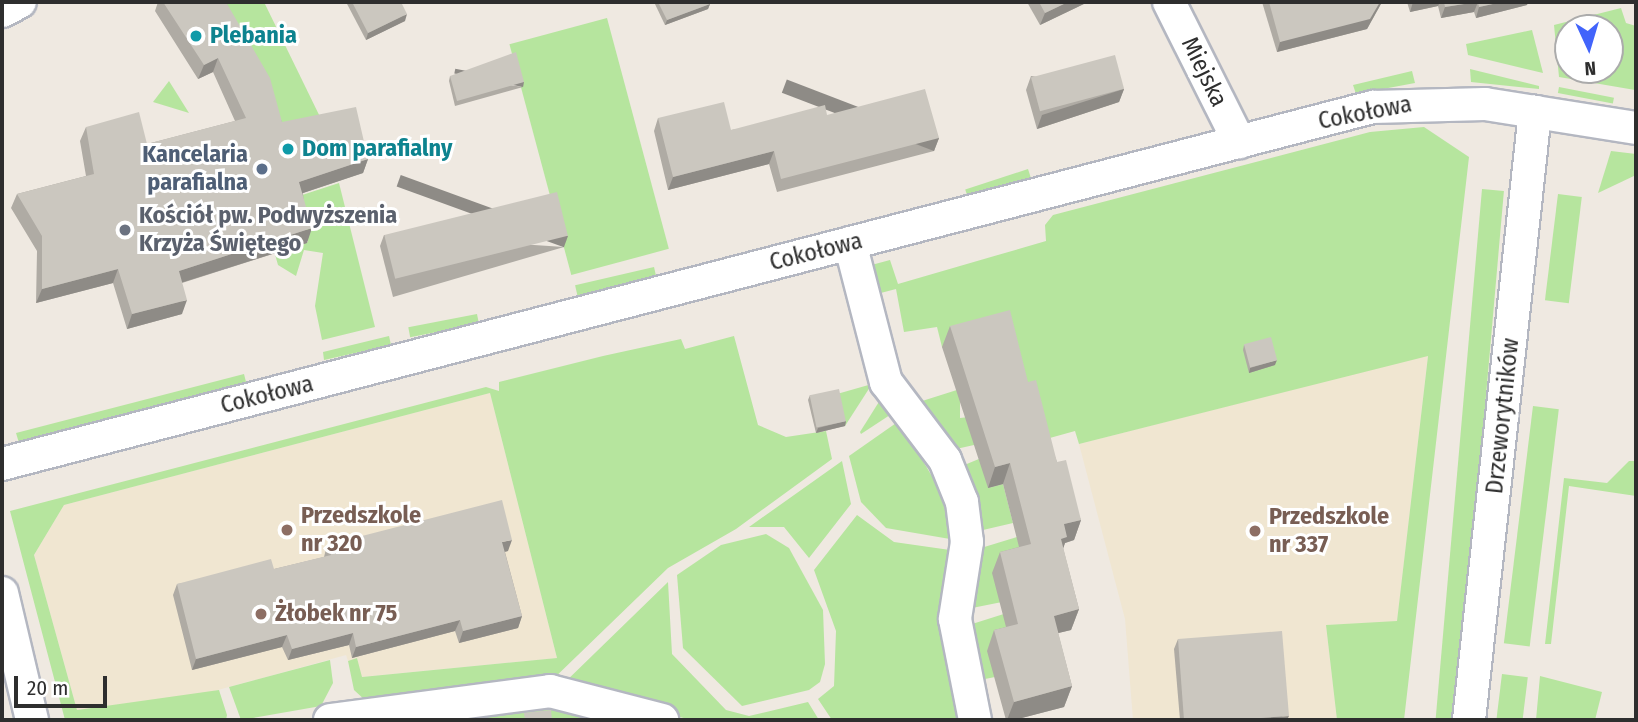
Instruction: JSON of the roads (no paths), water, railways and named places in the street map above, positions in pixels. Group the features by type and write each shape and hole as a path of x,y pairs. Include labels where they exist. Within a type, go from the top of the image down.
{"street":[{"path":"2,11 20,2"},
{"name":"Miejska","path":"1169,2 1239,142"},
{"name":"Cokołowa","path":"2,464 1373,107 1424,102 1535,112 1636,128"},
{"name":"Drzeworytników","path":"1469,720 1535,112"},
{"path":"850,243 886,382 945,460 962,502 967,542 955,619 975,720"},
{"path":"2,593 9,662 32,720"},
{"path":"330,720 550,691 662,720"}],"place":[{"name":"Plebania","path":"196,36"},
{"name":"Dom parafialny","path":"288,149"},
{"name":"Kancelaria parafialna","path":"262,169"},
{"name":"Kościół pw. Podwyższenia Krzyża Świętego","path":"125,230"},
{"name":"Przedszkole nr 320","path":"287,530"},
{"name":"Przedszkole nr 337","path":"1255,531"},
{"name":"Żłobek nr 75","path":"261,614"}]}
